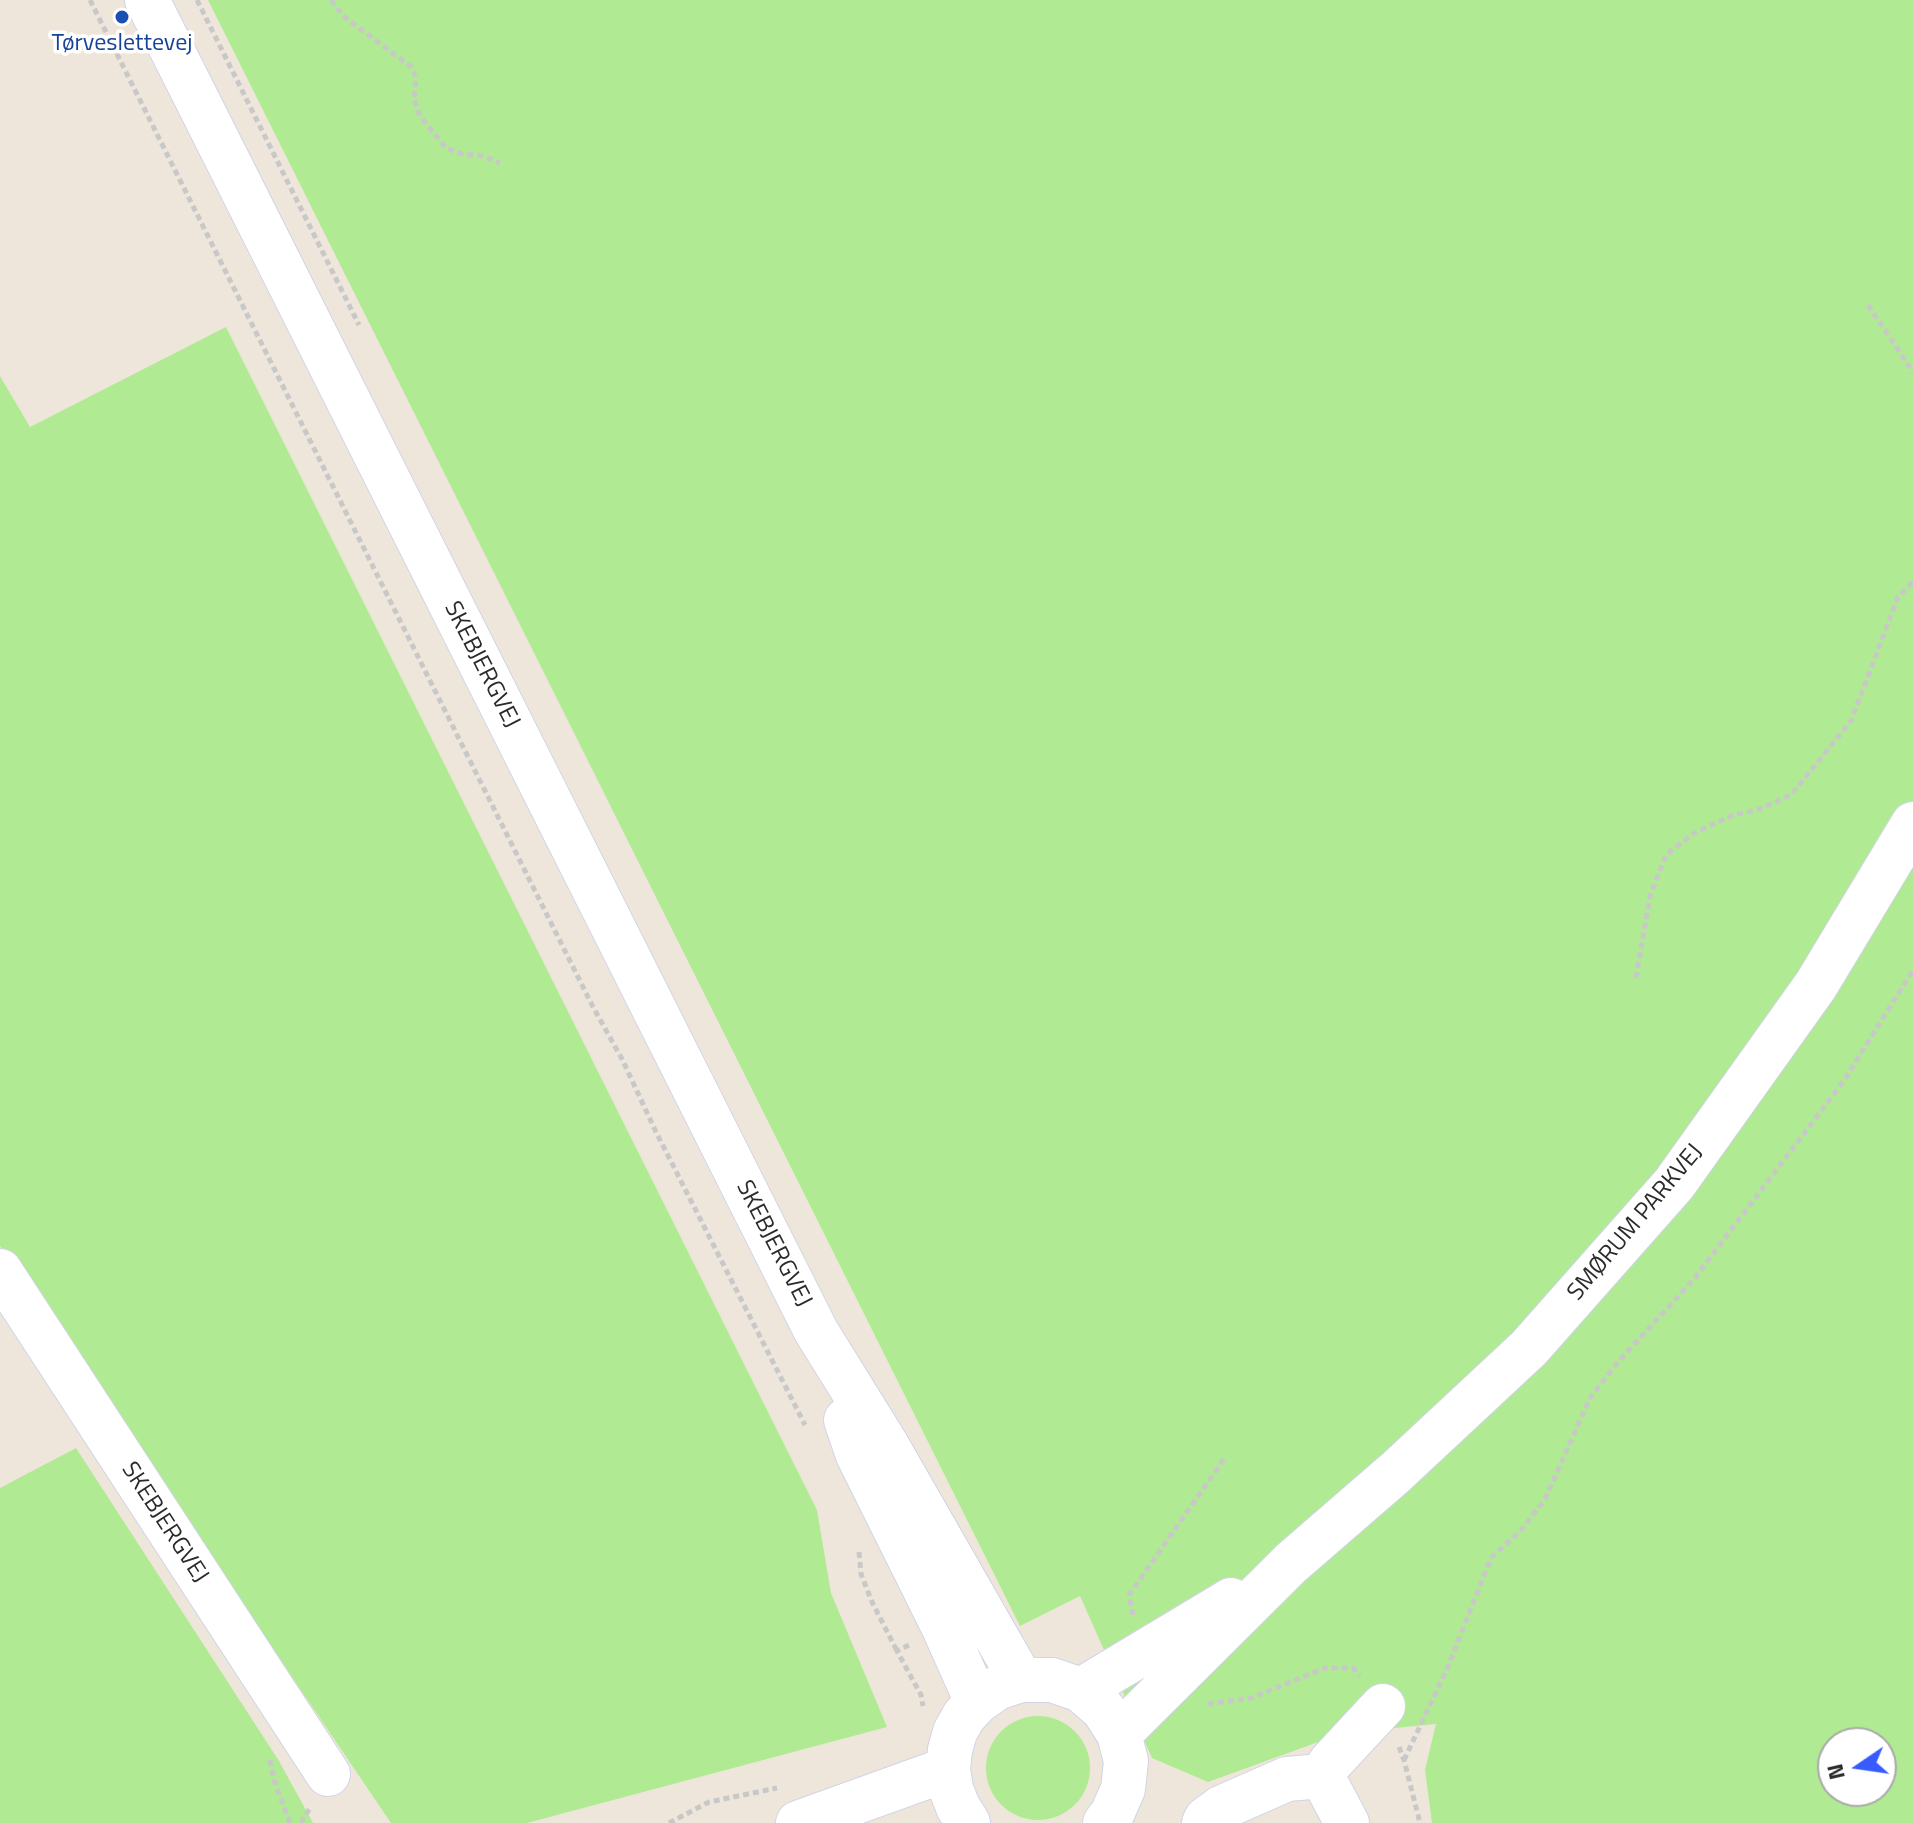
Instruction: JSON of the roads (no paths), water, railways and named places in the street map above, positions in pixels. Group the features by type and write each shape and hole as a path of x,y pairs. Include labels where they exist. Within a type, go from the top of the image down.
{"street":[{"name":"SKEBJERGVEJ","path":"147,0 816,1331 886,1444 1021,1680"},
{"name":"SMØRUM PARKVEJ","path":"1119,1734 1291,1563 1396,1472 1529,1348 1674,1184 1816,985 1913,824"},
{"name":"SKEBJERGVEJ","path":"1,1275 328,1774"},
{"name":"SKEBJERGVEJ","path":"816,1331 858,1455 977,1702"},
{"name":"SMØRUM PARKVEJ","path":"1081,1690 1291,1563"},
{"path":"968,1823 951,1789 948,1769 955,1732 964,1716 997,1688 1021,1680 1052,1680 1081,1690 1103,1709 1119,1734 1126,1761 1123,1789 1105,1823"},
{"path":"1322,1776 1330,1763 1383,1706"},
{"path":"788,1805 948,1769"},
{"path":"1204,1823 1221,1808 1257,1811 1287,1779 1322,1776"},
{"path":"1322,1776 1347,1823"}],"place":[{"name":"Tørveslettevej","path":"122,17"}]}
